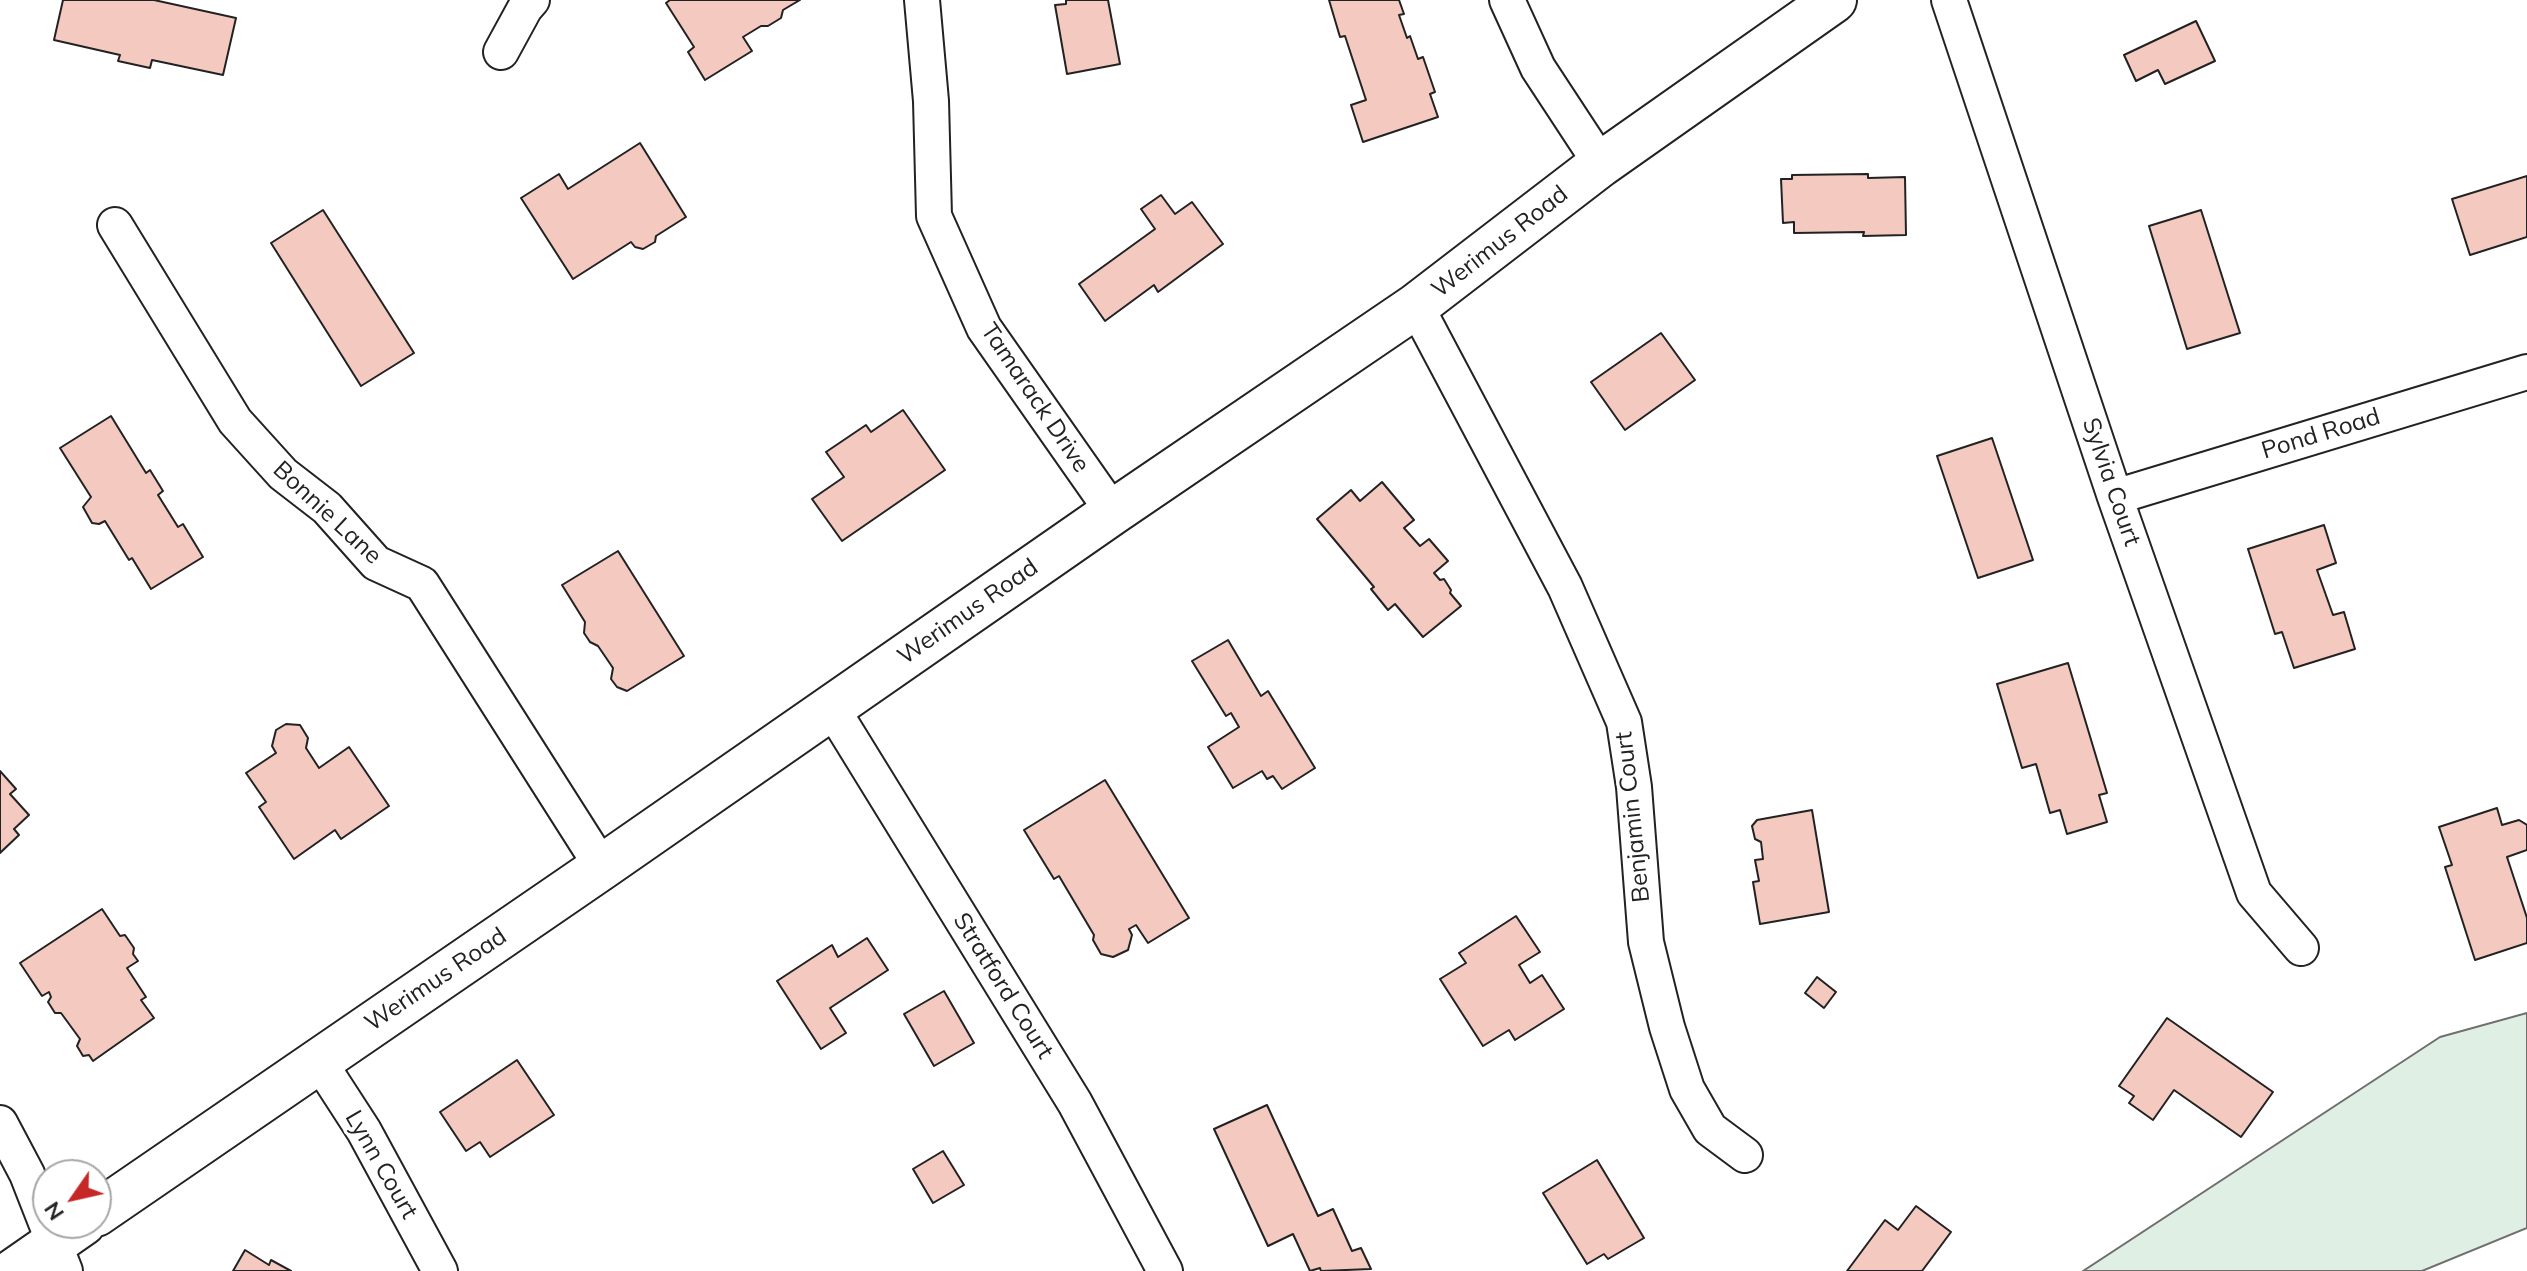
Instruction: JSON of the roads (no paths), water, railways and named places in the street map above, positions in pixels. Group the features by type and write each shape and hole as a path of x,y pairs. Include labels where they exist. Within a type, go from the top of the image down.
{"main road":[{"name":"Werimus Road","path":"112,1203 1416,306 1601,164 1834,0"},
{"path":"14,1271 68,1245"}],"street":[{"path":"501,52 532,0"},
{"name":"Tamarack Drive","path":"922,0 931,101 934,216 984,328 1113,512"},
{"path":"1507,0 1538,68 1601,164"},
{"name":"Sylvia Court","path":"1949,0 2115,497 2254,893 2301,948"},
{"name":"Bonnie Lane","path":"115,225 235,421 283,474 327,508 376,563 422,584 602,867"},
{"name":"Benjamin Court","path":"1416,306 1565,587 1624,722 1634,787 1646,942 1667,1027 1687,1089 1710,1129 1745,1155"},
{"name":"Pond Road","path":"2115,497 2527,372"},
{"name":"Stratford Court","path":"831,707 1075,1103 1165,1271"},
{"name":"Lynn Court","path":"318,1060 364,1131 440,1271"},
{"path":"0,1123 68,1245"}]}
